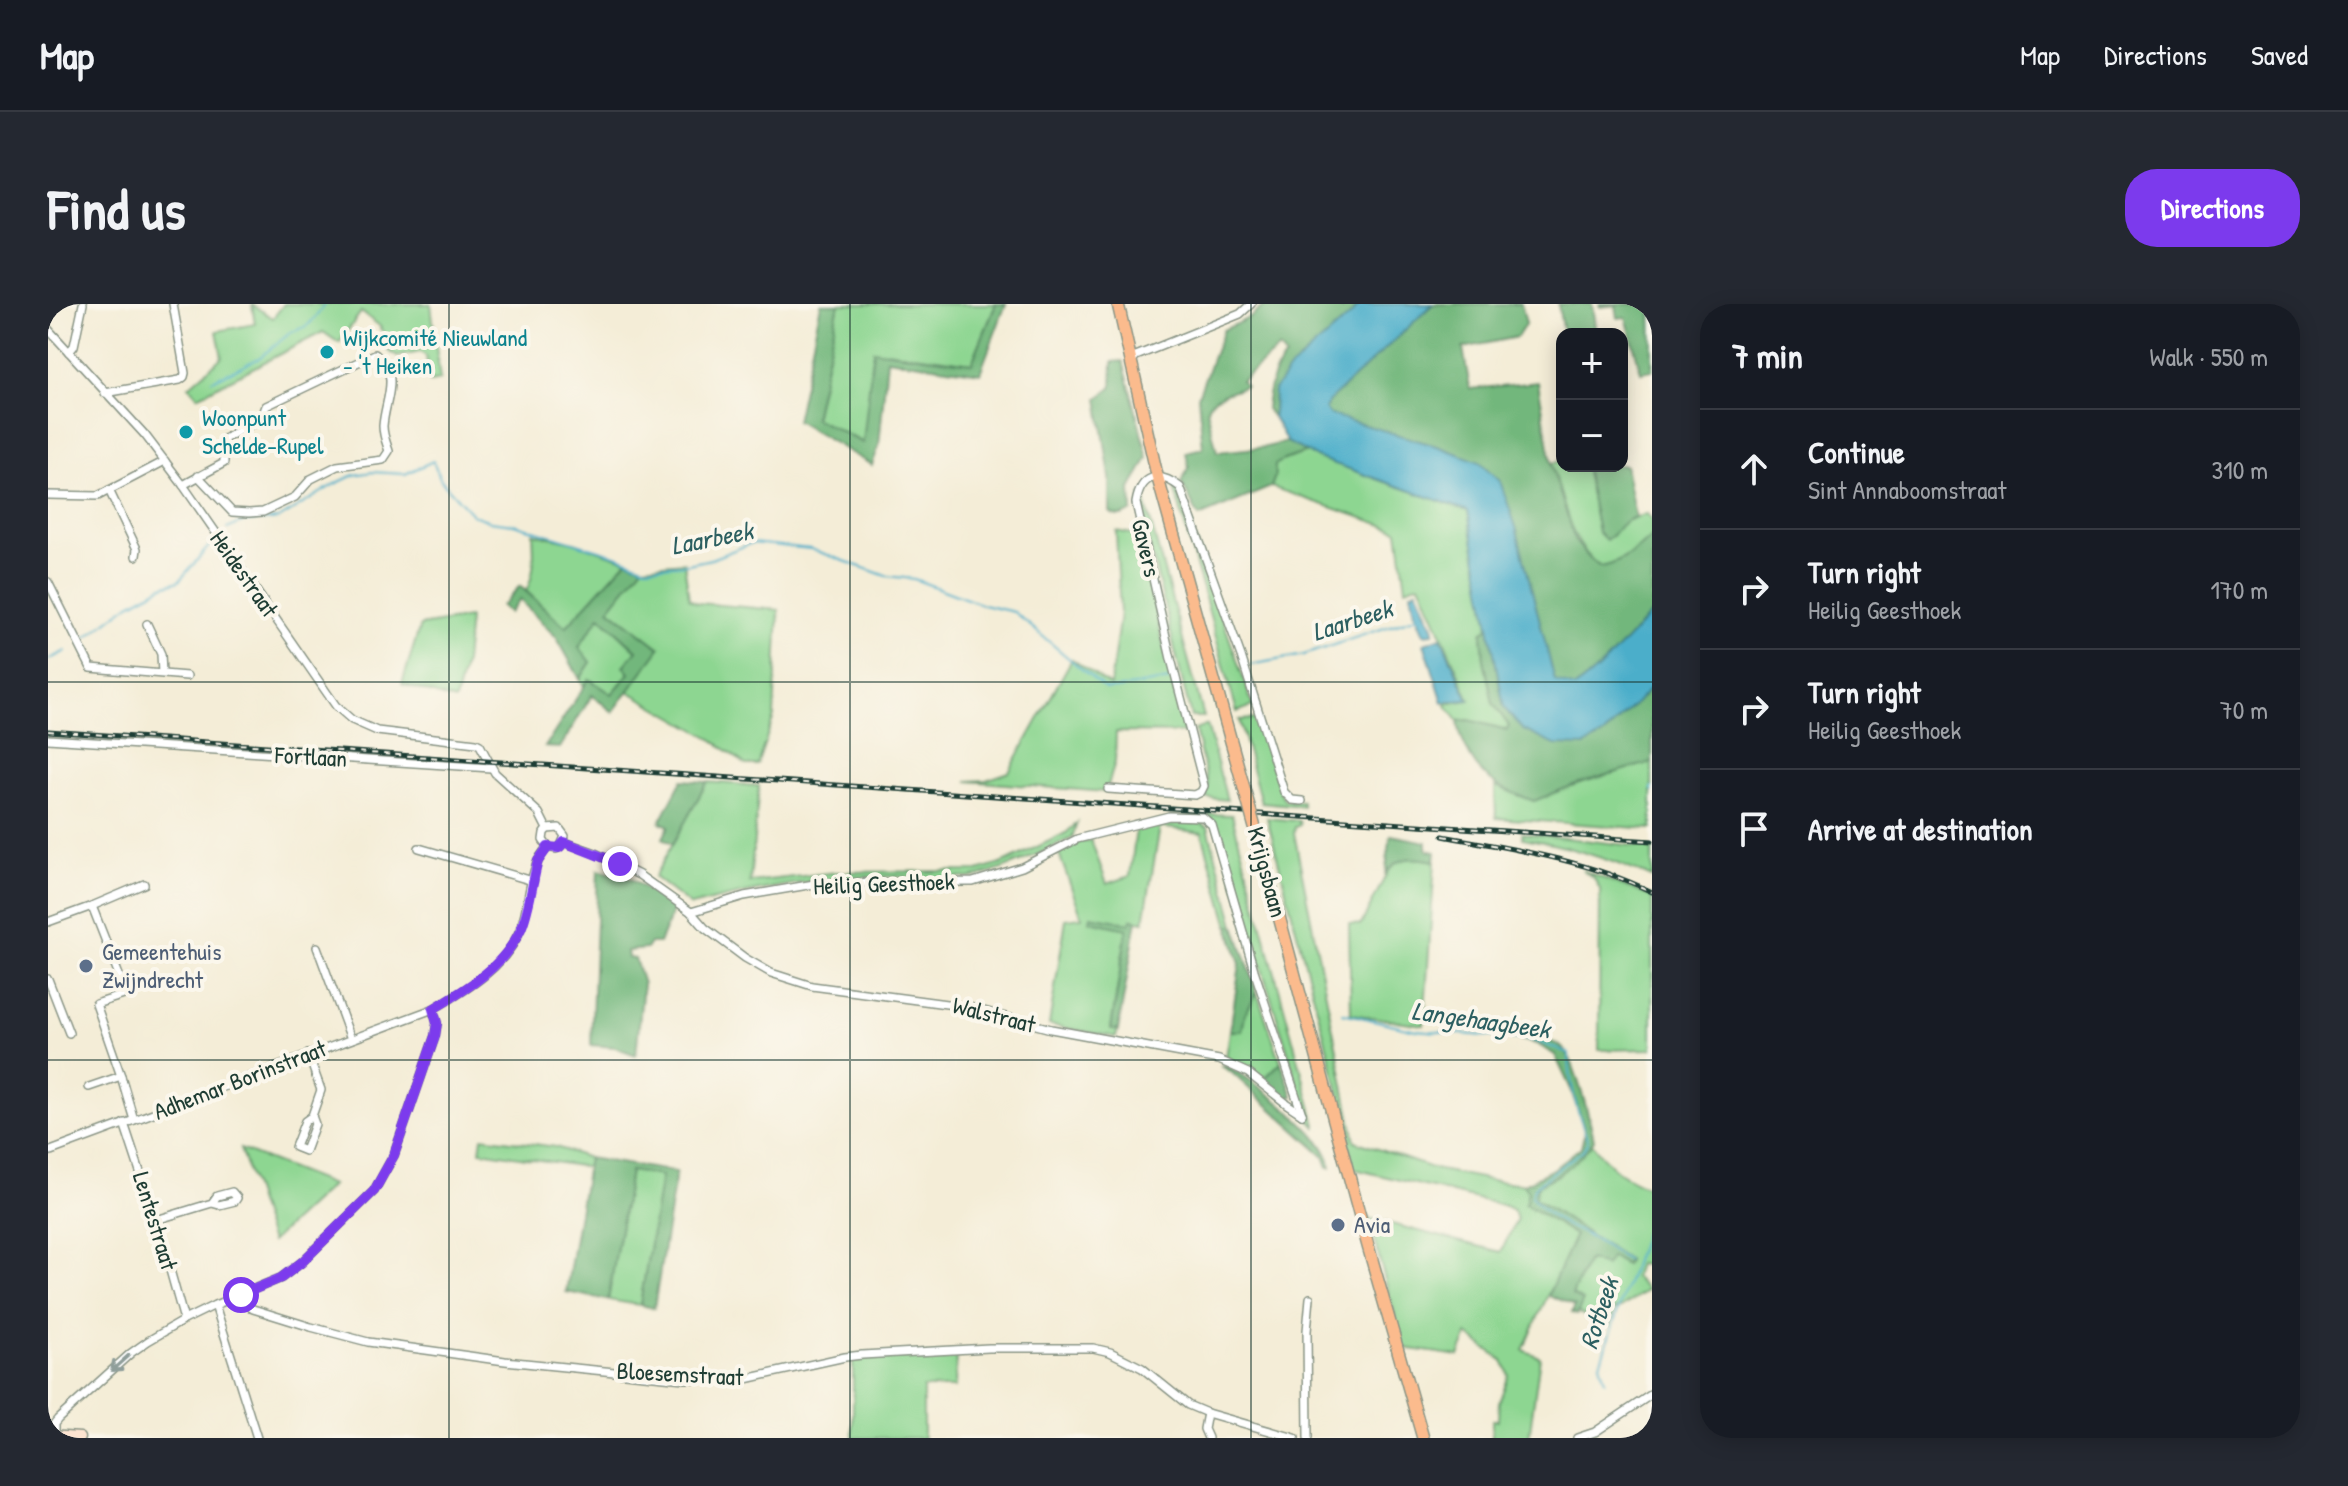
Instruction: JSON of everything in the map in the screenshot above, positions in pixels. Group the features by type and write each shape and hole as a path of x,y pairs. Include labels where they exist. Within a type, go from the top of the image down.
{"main road":[{"name":"Krijgsbaan","path":"1118,304 1157,475 1423,1438"},
{"path":"51,1436 80,1438"}],"street":[{"path":"69,352 74,346 83,304"},
{"path":"105,393 184,377 173,304"},
{"path":"1132,361 1136,356 1240,314 1251,304"},
{"name":"Heidestraat","path":"48,329 165,461 336,706 363,726 391,734 476,743 480,745 491,768"},
{"path":"183,485 198,476 224,463 224,439 261,419 266,406 375,354 387,366 391,386 383,425 383,436 389,451 385,458 364,464 337,466 311,479 295,497 263,512 232,512 198,476"},
{"path":"48,495 98,496 165,461"},
{"name":"Gavers","path":"1108,789 1195,795 1204,786 1171,659 1136,503 1138,492 1157,475 1180,487 1284,792 1292,800 1302,801"},
{"path":"109,490 137,549 136,556"},
{"path":"48,582 91,668 187,676"},
{"path":"147,624 161,654 162,673"},
{"name":"Fortlaan","path":"48,739 491,768"},
{"path":"491,768 539,813 547,829"},
{"name":"Heilig Geesthoek","path":"691,912 744,896 820,883 973,882 1022,867 1077,839 1169,816 1203,817 1212,825 1254,970 1302,1114"},
{"path":"553,827 559,828 564,842 556,849 548,847 543,840 544,833 553,827"},
{"path":"564,842 620,864 691,912"},
{"path":"51,1436 55,1423 131,1353 184,1320 281,1278 302,1262 374,1191 394,1155 435,1036 437,1023 433,1009 503,959 522,926 538,861 548,847"},
{"path":"419,848 533,881"},
{"path":"48,922 144,884"},
{"path":"92,906 126,993"},
{"name":"Walstraat","path":"691,912 705,928 745,958 792,981 969,1007 1051,1029 1219,1060 1248,1073 1302,1114"},
{"path":"317,947 351,1039"},
{"path":"48,979 69,1033"},
{"path":"134,1120 96,1004 152,986"},
{"name":"Adhemar Borinstraat","path":"48,1152 433,1009"},
{"path":"308,1054 321,1090 312,1116"},
{"path":"89,1087 121,1076"},
{"name":"Lentestraat","path":"124,1123 184,1320"},
{"path":"156,1220 212,1203"},
{"name":"Bloesemstraat","path":"241,1295 253,1309 368,1342 505,1361 684,1379 746,1379 853,1356 989,1348 1093,1348 1110,1352 1142,1368 1176,1397 1207,1413 1295,1438"},
{"path":"1308,1438 1307,1331 1310,1298"},
{"path":"215,1305 257,1438"},
{"path":"1581,1437 1595,1432 1652,1394"},
{"path":"1207,1413 1204,1429 1208,1438"}],"green space":[{"path":"284,304 431,304 440,380 430,382 426,356 420,352 397,357 383,346 389,336 361,312 339,343 323,332 198,396 189,386 222,357 217,331 255,324 252,305 273,318"},
{"path":"821,304 839,304 814,418 863,443 873,350 972,363 996,304 1006,304 980,373 887,359 879,446 872,465 796,421"},
{"path":"839,304 996,304 972,363 887,351 864,443 814,419"},
{"path":"1266,304 1335,304 1342,310 1348,304 1360,304 1274,390 1273,417 1266,409 1271,382 1285,357 1279,349 1241,381 1245,386 1217,397 1209,404 1207,409 1217,452 1287,442 1307,452 1275,465 1271,487 1199,517 1181,482 1189,468 1186,452 1203,448 1198,396 1223,330 1251,317"},
{"path":"1433,304 1521,304 1526,323 1517,337 1463,348 1470,389 1538,382 1553,470 1575,541 1590,559 1600,567 1615,563 1652,537 1652,613 1605,662 1574,688 1555,682 1516,527 1499,481 1479,462 1440,447 1329,415 1325,409 1329,401"},
{"path":"1558,304 1592,304 1595,328 1562,328"},
{"path":"1599,304 1651,304 1652,370 1641,372 1626,317 1618,318 1616,305 1600,307"},
{"path":"1123,361 1148,458 1131,489 1132,511 1118,516 1110,512 1110,477 1098,398 1112,388 1113,362"},
{"path":"1307,452 1468,511 1489,626 1482,634 1484,659 1493,703 1509,726 1507,730 1469,720 1458,721 1446,704 1470,700 1420,583 1406,588 1398,530 1271,487 1275,476 1274,465"},
{"path":"1556,462 1556,472 1586,472 1598,532 1611,537 1622,522 1646,514 1652,521 1652,537 1621,560 1600,567 1581,547 1569,523 1551,463"},
{"path":"1586,472 1626,472 1635,517 1624,522 1606,540 1598,532"},
{"path":"1174,487 1177,488 1253,706 1237,712"},
{"path":"1143,494 1204,717 1191,717 1140,504"},
{"path":"1116,531 1138,535 1184,733 1116,732 1115,762 1106,792 967,781 986,780 1009,772 1072,659 1110,686 1120,614"},
{"path":"533,533 574,542 627,560 566,628 526,591 533,570"},
{"path":"627,560 643,566 609,609 660,648 613,712 592,695 560,748 545,747 589,679 612,694 630,673 624,666 637,650 600,616 579,647 591,662 580,679 557,638 520,600 509,613 501,606 520,586 566,627"},
{"path":"684,562 689,599 697,603 779,610 774,716 757,765 746,765 709,737 628,691 660,648 609,609 643,566"},
{"path":"600,616 637,651 630,673 612,694 589,679 584,686 580,679 591,662 579,647"},
{"path":"469,618 465,662 455,701 402,684 420,626"},
{"path":"1489,626 1504,708 1604,735 1652,687 1652,762 1576,784 1534,801 1492,782 1470,757 1458,721 1469,720 1507,730 1509,726 1493,703 1484,659 1482,633"},
{"path":"1257,719 1281,794 1285,800 1302,801 1302,806 1261,802 1239,720"},
{"path":"1207,725 1227,800 1200,797 1208,785 1195,730"},
{"path":"1652,762 1652,829 1496,818 1495,786 1534,801 1576,784"},
{"path":"682,780 707,782 673,844 663,838 669,826 660,822"},
{"path":"707,782 759,786 750,882 838,872 978,871 1004,863 1066,833 1077,823 1072,838 1009,866 970,878 838,878 755,891 691,906 654,877"},
{"path":"1205,814 1232,815 1317,1128 1309,1119 1220,835 1215,823"},
{"path":"1267,818 1299,821 1300,825 1295,827 1294,833 1355,1141 1434,1169 1524,1184 1528,1192 1525,1204 1575,1235 1523,1350 1540,1357 1529,1438 1492,1438 1492,1420 1498,1420 1499,1402 1509,1375 1503,1361 1468,1335 1459,1356 1404,1348 1368,1218 1501,1252 1517,1219 1513,1210 1505,1206 1354,1169 1346,1119"},
{"path":"1184,819 1195,820 1208,827 1235,925 1229,926 1202,833 1160,827 1144,921 1132,919 1131,923 1091,917 1091,921 1127,928 1111,1028 1118,1030 1116,1037 1049,1025 1066,919 1082,917 1059,854 1080,842 1091,840 1107,884 1130,876 1136,829"},
{"path":"1522,833 1652,848 1652,878 1589,854 1523,838"},
{"path":"1391,835 1427,842 1427,850 1436,852 1435,861 1413,858 1400,861 1385,875"},
{"path":"1404,859 1435,861 1424,1025 1351,1014 1349,924 1361,925 1391,865"},
{"path":"598,870 631,879 674,908 659,943 650,943 646,949 627,951 628,958 635,959 643,984 636,1055 615,1047 591,1045"},
{"path":"1582,870 1652,897 1652,1049 1599,1050 1600,889 1594,878"},
{"path":"1091,916 1130,923 1132,919 1137,920 1118,1030 1111,1029 1127,929 1090,921"},
{"path":"1235,925 1257,993 1245,1014 1242,1031 1230,1031 1240,964 1229,926"},
{"path":"1257,993 1281,1062 1263,1080 1226,1057 1230,1031 1242,1031 1245,1014"},
{"path":"1499,1029 1544,1039 1565,1050 1586,1107 1594,1140 1569,1166 1538,1185 1534,1198 1627,1260 1625,1265 1611,1257 1605,1266 1588,1260 1572,1295 1583,1301 1577,1315 1572,1313 1575,1306 1548,1295 1575,1235 1525,1204 1528,1192 1524,1184 1555,1168 1581,1147 1585,1131 1555,1055 1537,1044 1497,1033"},
{"path":"1281,1062 1293,1096 1287,1099 1263,1080"},
{"path":"1225,1065 1253,1082 1305,1125 1328,1155 1331,1167 1328,1167 1324,1156 1221,1066"},
{"path":"482,1137 556,1147 588,1158 587,1167 480,1151"},
{"path":"1592,1143 1618,1171 1652,1189 1652,1266 1638,1264 1634,1277 1647,1290 1615,1309 1609,1326 1578,1313 1582,1301 1572,1295 1588,1260 1611,1256 1627,1260 1534,1198 1538,1185 1557,1176"},
{"path":"240,1149 332,1185 271,1242"},
{"path":"588,1158 676,1172 654,1308 640,1305 661,1176 630,1171 608,1300 566,1292"},
{"path":"630,1170 662,1176 640,1305 608,1300"},
{"path":"956,1354 955,1388 923,1388 923,1438 853,1438 853,1359"}],"water":[{"path":"1360,304 1433,304 1329,401 1325,409 1330,415 1480,462 1500,481 1516,527 1555,681 1574,688 1605,662 1652,613 1652,687 1604,735 1585,746 1555,745 1523,730 1504,708 1468,511 1318,458 1287,442 1273,417 1274,390 1290,368"},
{"path":"1417,589 1433,633 1424,634 1415,612 1411,592"},
{"path":"1441,637 1469,700 1443,702 1424,643"}],"waterway":[{"path":"212,380 259,358 290,333 307,326 325,304"},
{"name":"Laarbeek","path":"227,529 244,522 279,519 354,475 372,472 405,474 433,461 441,480 473,515 490,521 514,524 646,567 711,559 752,543 811,549 886,576 914,579 983,605 1014,612 1105,689 1170,680"},
{"name":"Laarbeek","path":"83,640 130,604 179,581 211,544"},
{"name":"Laarbeek","path":"1250,665 1304,655 1417,617"},
{"name":"Laarbeek","path":"48,660 66,651"},
{"name":"Langehaagbeek","path":"1343,1013 1416,1030 1532,1040 1569,1053 1574,1098 1588,1141 1583,1150 1535,1186 1531,1196 1554,1218 1626,1260"},
{"name":"Rotbeek","path":"1605,1381 1600,1363 1652,1211"}],"railway":[{"path":"48,731 1652,841"},
{"path":"1443,836 1576,864 1652,892"}],"place":[{"name":"Wijkcomité Nieuwland - 't Heiken","path":"327,352"},
{"name":"Woonpunt Schelde-Rupel","path":"186,432"},
{"name":"Gemeentehuis Zwijndrecht","path":"86,966"},
{"name":"Avia","path":"1338,1225"}],"route":[{"path":"241,1295 281,1278 302,1262 374,1191 394,1155 435,1036 437,1023 433,1009 503,959 522,926 543,852 548,847 559,848 564,842 620,864"}]}
